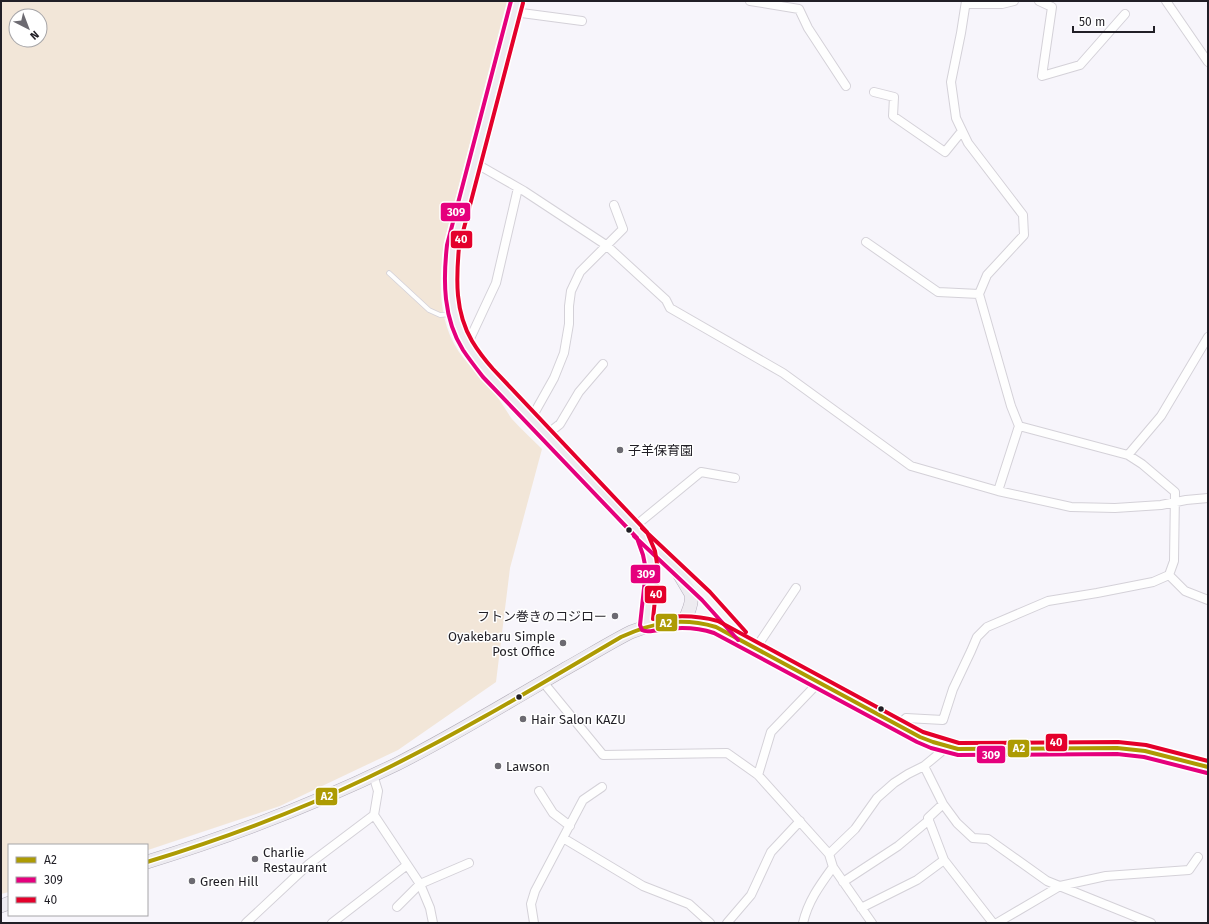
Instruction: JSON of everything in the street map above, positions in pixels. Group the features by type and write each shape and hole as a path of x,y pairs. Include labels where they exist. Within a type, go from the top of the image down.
{"main road":[{"path":"516,7 453,246 450,289 454,313 459,329 467,345 488,373 638,531 713,603 751,645"},
{"path":"638,531 650,553 652,570 646,626"},
{"path":"674,567 690,590 692,598 684,621"},
{"path":"148,862 282,815 397,764 461,730 622,637 646,626 668,622 684,621 708,624 723,630 920,737 947,747 971,749 1117,748 1145,751 1208,767"}],"street":[{"path":"750,1 799,9 808,28 846,86"},
{"path":"998,491 1019,426 1011,406 979,294 988,275 1024,235 1022,215 968,143 956,118 951,82 966,3 1002,4 1014,1"},
{"path":"1039,1 1052,7 1042,76 1080,65 1125,14"},
{"path":"1166,1 1208,62"},
{"path":"516,7 582,21"},
{"path":"874,92 894,97 893,116 944,152 962,131"},
{"path":"475,164 518,188 606,246 666,300 670,308 784,373 911,466 998,491 1071,507 1115,508 1176,503 1186,500 1208,498"},
{"path":"467,345 496,283 518,188"},
{"path":"531,419 554,378 564,353 569,324 571,291 580,272 623,229 614,205"},
{"path":"866,242 938,292 979,294"},
{"path":"1128,455 1162,416 1208,337"},
{"path":"546,435 560,424 579,392 604,364"},
{"path":"899,725 906,718 943,720 953,689 971,650 978,637 987,627 1048,601 1153,582 1169,575 1174,561 1175,492 1142,464 1128,455 1019,426"},
{"path":"638,531 701,472 735,478"},
{"path":"1169,575 1185,591 1208,600"},
{"path":"751,645 796,588"},
{"path":"543,682 603,755 727,753 758,775 829,854 833,867 872,923"},
{"path":"758,775 771,732 819,682"},
{"path":"829,854 855,829 882,793 908,774 924,766 947,747"},
{"path":"924,766 943,804 957,822 973,838 988,840 1047,881 1151,923"},
{"path":"373,775 378,791 374,816 420,884 430,908 433,923"},
{"path":"534,923 531,904 535,891 583,800 602,787"},
{"path":"539,791 553,813 570,826"},
{"path":"843,882 898,846 928,820 928,818 943,804"},
{"path":"246,923 309,864 374,816"},
{"path":"928,820 944,860 993,923"},
{"path":"726,923 751,895 771,852 800,821"},
{"path":"563,838 643,886 689,904 710,923"},
{"path":"997,923 1060,886 1106,876 1189,870 1198,857"},
{"path":"861,908 917,880 944,860"},
{"path":"397,906 420,884 469,863"},
{"path":"332,923 407,865"},
{"path":"804,923 810,901 833,867"}],"lane":[{"path":"389,273 429,310 440,315 454,313"}],"shaded area":[{"path":"1,1 507,1 444,242 441,270 441,298 443,313 452,340 468,364 493,392 512,419 542,449 510,568 496,682 398,750 280,806 148,850 148,844 8,844 8,892 1,894"}],"transit line":[{"name":"309","path":"511,1 447,245 445,286 448,312 456,338 483,377 637,538 646,570 640,625 642,630 648,631 687,628 714,633 917,742 931,748 958,755 1117,754 1144,757 1207,773"},
{"name":"40","path":"523,3 459,247 457,284 462,319 474,345 493,369 647,532 655,551 658,570 653,619 686,616 718,621 923,732 959,743 1118,742 1146,745 1208,761"},
{"name":"40","path":"642,528 710,592 746,632"},
{"name":"309","path":"634,536 702,600 738,640"},
{"name":"A2","path":"148,862 258,824 367,778 464,728 621,637 656,625 679,622 691,622 716,627 920,737 958,749 1117,748 1145,751 1208,767"}],"place":[{"name":"子羊保育園","path":"620,450"},
{"name":"フトン巻きのコジロー","path":"615,616"},
{"name":"Oyakebaru Simple Post Office","path":"563,643"},
{"name":"Hair Salon KAZU","path":"523,719"},
{"name":"Lawson","path":"498,766"},
{"name":"Charlie Restaurant","path":"255,859"},
{"name":"Green Hill","path":"192,881"}]}
